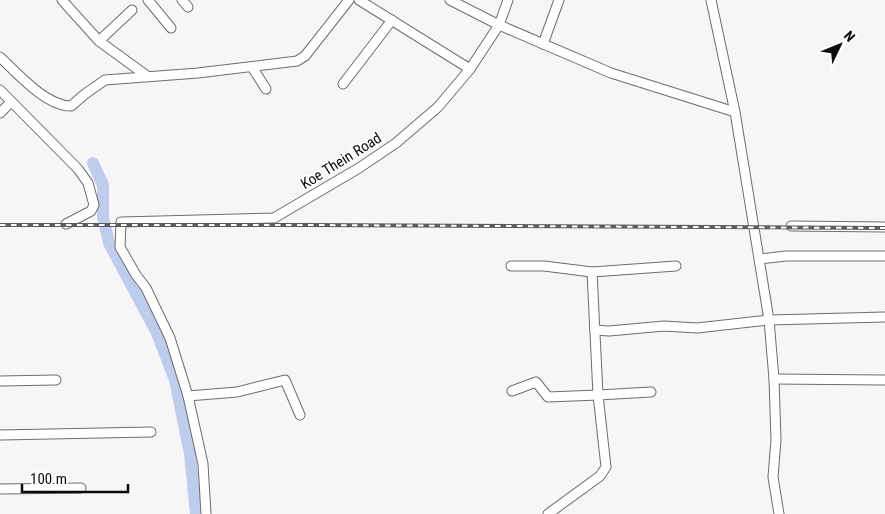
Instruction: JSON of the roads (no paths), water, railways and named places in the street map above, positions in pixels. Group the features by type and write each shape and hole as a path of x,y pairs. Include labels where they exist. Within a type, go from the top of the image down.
{"street":[{"path":"62,0 99,41 147,76"},
{"path":"148,0 171,28"},
{"path":"0,58 39,93 62,106 71,106 106,80 252,67 296,61 305,56 349,0"},
{"path":"360,0 470,69"},
{"path":"450,0 498,25 610,73 735,112"},
{"name":"Koe Thein Road","path":"188,396 170,338 162,320 146,288 120,247 120,222 274,218 359,168 396,143 438,107 470,69 498,25 508,0"},
{"path":"543,44 559,0"},
{"path":"711,0 735,112 769,320 774,379 776,440 773,477 779,514"},
{"path":"99,41 132,10"},
{"path":"343,84 392,20"},
{"path":"252,67 266,90"},
{"path":"0,90 78,169 88,183 94,205 91,211 66,224"},
{"path":"0,112 11,102"},
{"path":"791,226 885,227"},
{"path":"760,259 786,256 885,256"},
{"path":"511,266 544,266 592,272 676,266"},
{"path":"548,514 600,476 606,467 598,395 592,272"},
{"path":"595,330 609,331 664,326 697,328 769,320 885,317"},
{"path":"774,379 885,380"},
{"path":"0,381 56,380"},
{"path":"206,514 203,464 188,396 237,392 285,380 300,415"},
{"path":"512,391 536,382 548,397 651,392"},
{"path":"0,435 151,432"},
{"path":"0,489 81,488"}],"waterway":[{"path":"93,163 103,185 103,217 109,243 157,333 175,380 190,454 196,514"}],"railway":[{"path":"0,225 885,228"}]}
